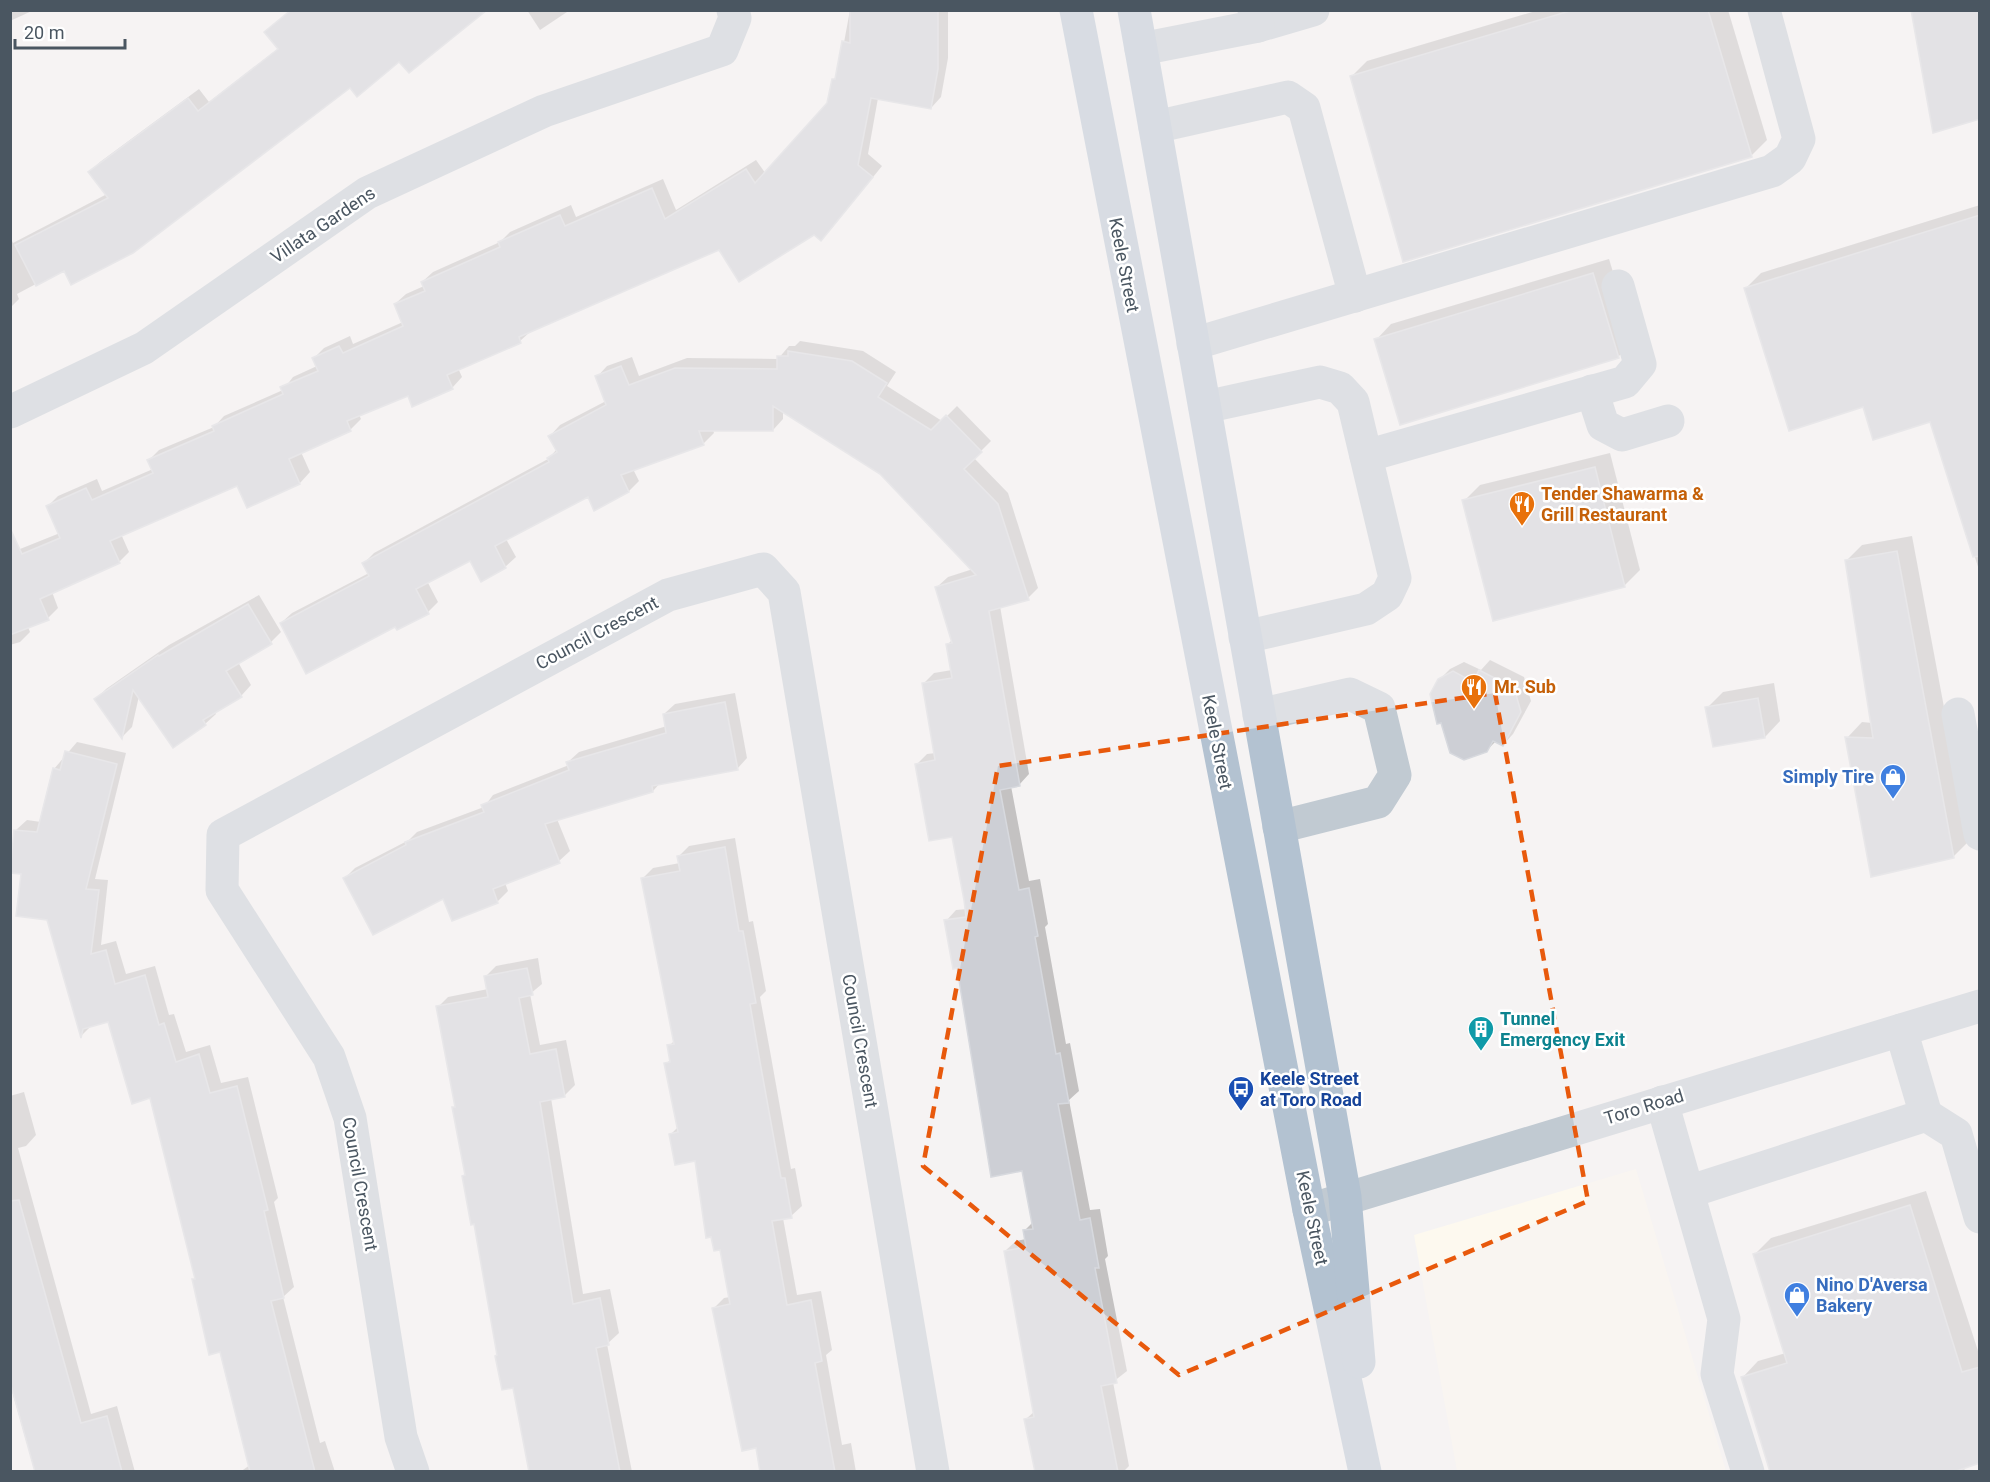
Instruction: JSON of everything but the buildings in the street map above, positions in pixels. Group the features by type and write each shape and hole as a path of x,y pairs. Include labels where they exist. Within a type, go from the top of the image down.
{"main road":[{"name":"Keele Street","path":"1076,10 1309,1210 1367,1472"},
{"name":"Keele Street","path":"1134,10 1345,1197 1367,1472"}],"street":[{"name":"Villata Gardens","path":"10,412 144,348 367,193 544,111 722,50 735,18 734,10"},
{"path":"1141,49 1256,18 1313,10"},
{"path":"1193,344 1772,171 1790,158 1798,139 1764,10"},
{"path":"1155,127 1288,97 1304,108 1355,296"},
{"path":"1366,456 1625,382 1640,364 1618,286"},
{"path":"1205,407 1320,382 1340,388 1353,402 1395,578 1387,595 1366,609 1245,638"},
{"path":"1592,391 1603,425 1622,435 1668,422"},
{"name":"Council Crescent","path":"413,1472 401,1437 351,1118 329,1057 222,890 223,834 668,595 762,569 784,592 933,1472"},
{"path":"1259,715 1350,694 1379,708 1395,775 1378,802 1279,826"},
{"path":"1958,714 1980,834"},
{"name":"Toro Road","path":"1309,1210 1345,1197 1980,1006"},
{"path":"1900,1030 1926,1115 1956,1134 1980,1217"},
{"path":"1662,1102 1724,1318 1717,1374 1748,1472"},
{"path":"1688,1192 1926,1115"}],"highlighted area":[{"path":"1495,693 1588,1201 1179,1375 923,1166 998,766"}],"shaded area":[{"path":"1636,1169 1726,1471 1457,1471 1414,1235"}],"place":[{"name":"Tender Shawarma & Grill Restaurant","path":"1522,527"},
{"name":"Mr. Sub","path":"1474,710"},
{"name":"Simply Tire","path":"1893,800"},
{"name":"Tunnel Emergency Exit","path":"1481,1052"},
{"name":"Keele Street at Toro Road","path":"1241,1112"},
{"name":"Nino D'Aversa Bakery","path":"1797,1318"}]}
